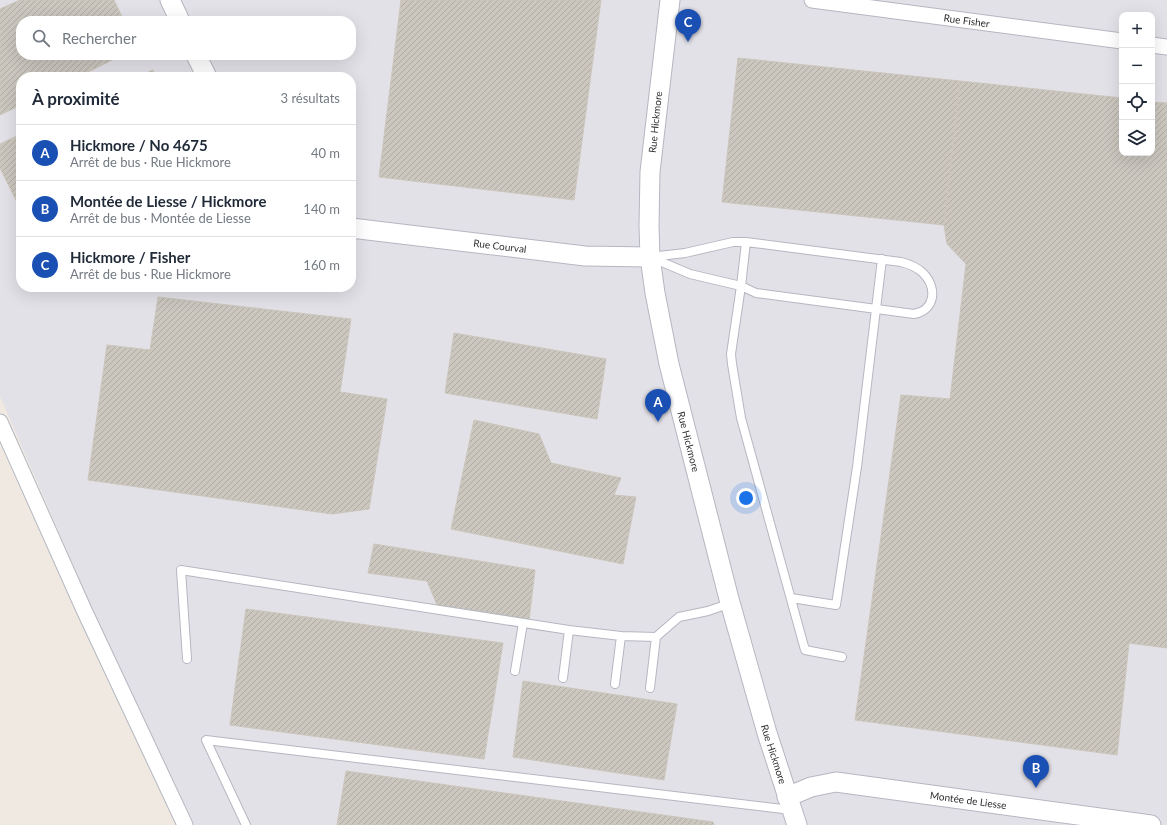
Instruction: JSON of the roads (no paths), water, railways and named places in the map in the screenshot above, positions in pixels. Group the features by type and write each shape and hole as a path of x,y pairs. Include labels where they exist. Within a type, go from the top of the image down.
{"street":[{"path":"170,0 178,16"},
{"name":"Rue Hickmore","path":"670,0 652,148 649,226 650,257 657,305 669,364 731,603 767,733 792,811"},
{"name":"Rue Fisher","path":"812,0 1119,41"},
{"path":"1155,45 1167,47"},
{"path":"198,60 204,72"},
{"name":"Rue Courval","path":"356,229 585,256 650,257"},
{"path":"0,422 84,610 185,825"},
{"name":"Montée de Liesse","path":"792,811 820,785 836,782 1151,825"}],"lane":[{"path":"733,242 746,242 882,259 901,262 918,268 930,283 932,300 928,307 922,312 914,314 756,293 741,286 690,274 650,257 685,253 733,242"},
{"path":"746,242 732,354 732,364 741,418 805,650 842,657"},
{"path":"791,598 836,605 856,467 877,309 882,259"},
{"path":"187,659 181,570 569,630 621,636 656,637"},
{"path":"650,688 656,637 679,617 708,611 731,603"},
{"path":"515,671 522,623"},
{"path":"563,678 569,630"},
{"path":"615,684 621,636"},
{"path":"246,825 206,740 792,811"}],"place":[{"name":"Hickmore / Fisher","path":"688,42"},
{"name":"Hickmore / No 4675","path":"658,422"},
{"name":"Montée de Liesse / Hickmore","path":"1036,788"}]}
